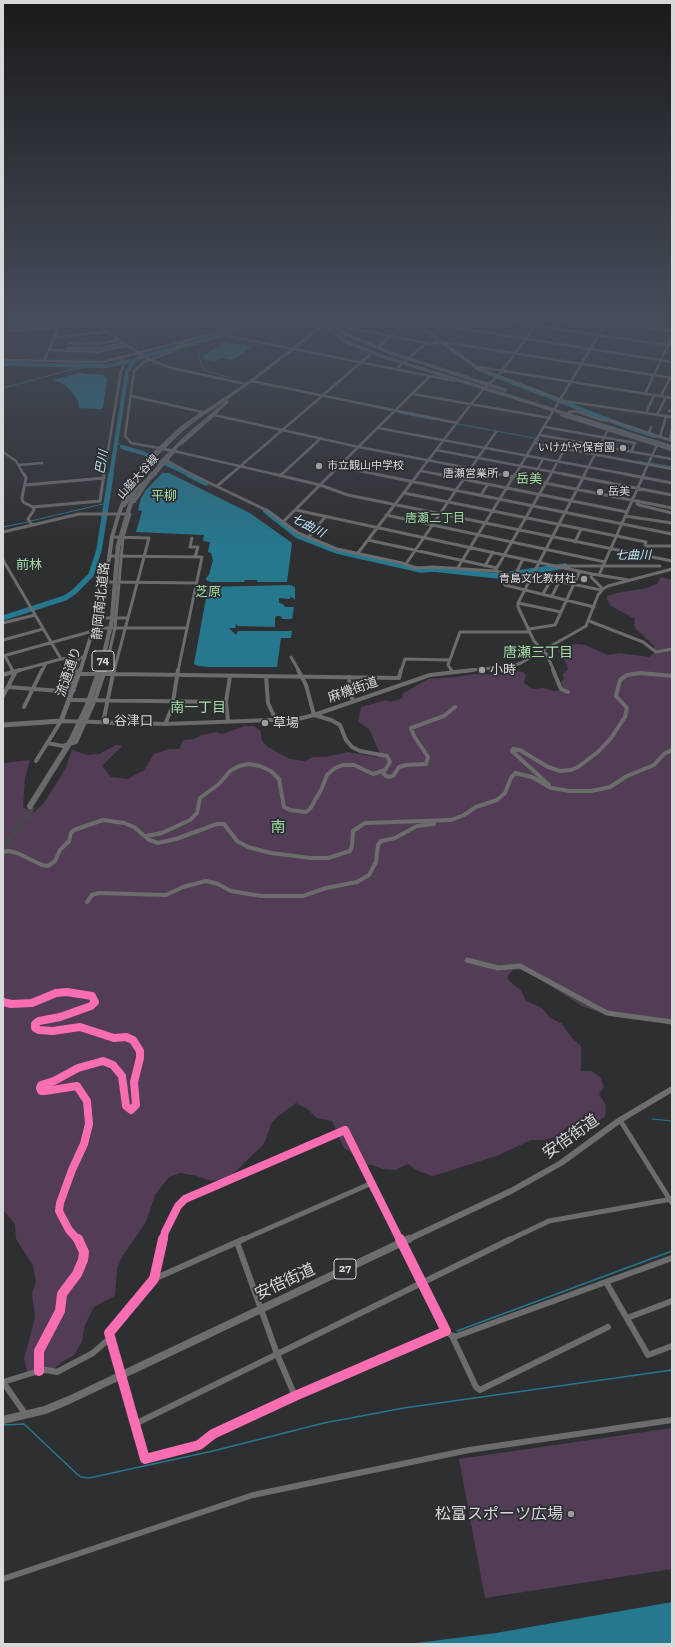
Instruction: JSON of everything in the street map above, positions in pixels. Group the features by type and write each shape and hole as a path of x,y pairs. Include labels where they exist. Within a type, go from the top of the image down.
{"highway":[{"path":"516,398 569,412 672,446"},
{"path":"518,398 627,434 654,440"},
{"path":"518,398 672,446"},
{"path":"524,398 556,409 575,418 654,440"},
{"path":"525,398 611,422 654,440"},
{"path":"525,398 672,446"},
{"name":"74","path":"133,502 138,479 152,458 177,434 207,410 226,400"},
{"name":"74","path":"133,502 165,458 187,436 215,413 226,400"},
{"name":"静岡南北道路","path":"32,806 74,739 89,707 100,677 114,620 121,541 133,502"}],"main road":[{"name":"74","path":"158,448 202,412 230,398"},
{"name":"74","path":"174,451 215,413"},
{"name":"山脇大谷線","path":"158,448 174,451 154,475 134,491 116,513 148,459 158,448"},
{"name":"流通通り","path":"62,721 80,674 97,618 106,582 116,513"},
{"name":"麻機街道","path":"3,725 62,721"},
{"name":"安倍街道","path":"3,1420 45,1410 69,1400 511,1191 561,1163 620,1120 672,1089"}],"street":[{"path":"3,452 12,458 18,465 26,480 22,500 32,507 100,501 117,398"},
{"path":"130,398 125,436 127,440 136,444 158,448"},
{"path":"138,398 202,412"},
{"path":"217,486 320,398"},
{"path":"325,398 457,424"},
{"path":"283,522 409,398"},
{"path":"435,398 550,418"},
{"path":"358,553 476,398"},
{"path":"550,398 558,401 672,417"},
{"path":"457,569 556,409 560,398"},
{"path":"646,414 653,398"},
{"path":"657,415 666,398"},
{"path":"569,412 576,411 666,439 671,439 672,429"},
{"path":"215,413 359,447 672,508"},
{"path":"561,415 575,418 672,450"},
{"path":"660,437 666,416"},
{"path":"545,427 635,443 632,452"},
{"path":"650,433 651,427"},
{"path":"378,428 672,483"},
{"path":"568,692 561,690 550,660 544,651 536,644 518,603 608,430"},
{"path":"406,564 496,432"},
{"path":"540,435 672,459"},
{"path":"280,476 321,438"},
{"path":"534,443 672,468"},
{"path":"599,575 657,445"},
{"path":"496,570 565,449"},
{"path":"436,450 672,495"},
{"path":"174,451 348,494 672,561"},
{"path":"537,470 544,459"},
{"path":"166,461 263,508 298,533 337,548 421,568 434,567 496,570"},
{"path":"18,465 42,463"},
{"path":"339,467 672,534"},
{"path":"421,471 627,512"},
{"path":"25,485 104,478"},
{"path":"481,495 488,484"},
{"path":"404,493 646,542 645,544 647,546 672,546"},
{"path":"639,501 637,504 639,505 672,513"},
{"path":"30,522 33,512 32,507"},
{"path":"296,510 592,574 629,580"},
{"path":"3,532 30,522 68,516 99,513 130,514 123,537 115,628 104,674 95,700 75,743 63,746 47,743"},
{"path":"386,515 546,549 604,564"},
{"path":"625,516 672,523"},
{"path":"310,537 325,517"},
{"path":"575,542 581,528"},
{"path":"102,722 112,674 149,538 112,537"},
{"path":"192,538 190,547 198,547 195,557"},
{"path":"368,540 485,566 504,574 530,580"},
{"path":"485,566 493,552"},
{"path":"109,556 202,557 177,675 172,708 165,724"},
{"path":"517,571 523,559"},
{"path":"3,560 61,659"},
{"path":"556,566 604,564 660,566"},
{"path":"532,576 602,589 669,569 672,564"},
{"path":"669,569 672,573"},
{"path":"452,672 448,665 449,660 460,632 529,631 555,625 580,571"},
{"path":"504,574 502,580 504,585 567,599 594,607"},
{"path":"592,574 591,577 602,589"},
{"path":"543,594 550,580"},
{"path":"106,582 197,583"},
{"path":"552,596 559,582"},
{"name":"麻機街道","path":"62,721 165,724 298,719 314,715 430,675 512,666 521,663 586,626 602,589"},
{"path":"518,603 561,612"},
{"path":"3,623 35,615"},
{"path":"97,618 128,618"},
{"path":"589,621 643,642 656,652 672,649"},
{"path":"15,672 4,656 93,630 115,628 187,628"},
{"path":"3,640 43,629"},
{"path":"3,675 61,659 85,657"},
{"path":"146,836 162,833 190,820 197,813 200,798 219,784 230,771 239,766 249,764 260,766 271,771 279,779 284,807 298,812 306,812 310,809 322,790 327,775 335,768 350,764 364,768 373,774 382,772 390,762 387,756 356,749 348,744 340,724 314,715 308,688 291,657"},
{"path":"60,691 70,658"},
{"path":"75,688 70,686 79,658"},
{"path":"399,678 405,659 449,660"},
{"path":"24,707 46,663"},
{"path":"3,696 15,672"},
{"path":"560,790 546,784 512,751 513,749 520,750 548,767 560,771 571,770 578,767 603,747 625,717 627,708 616,696 620,680 627,675 641,673 672,676"},
{"path":"80,674 399,678 404,684"},
{"path":"228,721 226,702 230,676"},
{"path":"266,676 268,704 274,716 274,720"},
{"path":"349,677 350,691 353,701"},
{"path":"8,687 60,691 75,688"},
{"path":"71,700 226,702"},
{"path":"382,772 386,776 390,777 394,775 399,767 406,765 426,764 429,760 428,757 414,736 411,728 444,716 455,707"},
{"path":"36,761 62,721"},
{"path":"3,852 9,851 17,853 42,865 48,866 55,860 74,830 103,820 124,822 134,827 149,840 158,843 166,842 217,824 222,824 227,826 237,841 248,847 272,853 328,858 350,852 353,831 364,823 438,822 451,820 464,815 476,807 497,800 505,793 511,778 515,773 528,776 544,785 560,790 591,791 610,787 627,776 654,765 664,754 672,750"},
{"path":"87,902 95,893 166,895 206,881 218,884 231,891 253,894 303,896 326,888 356,882 369,875 376,862 378,845 381,841 395,838 417,826 435,824 438,822"},
{"path":"467,960 498,968 520,966 607,1013 672,1022"},
{"path":"3,1002 11,1004 32,1003 56,993 67,992 92,996 94,1002 91,1006 60,1017 39,1021 35,1028 39,1030 54,1031 80,1027 114,1038 126,1037 133,1040 140,1051 140,1058 134,1082 136,1105 131,1110 126,1106 122,1076 113,1065 103,1061 78,1068 54,1081 41,1085 40,1088 41,1091 45,1091 77,1086 87,1101 89,1124 84,1144 60,1203 59,1211 69,1230 79,1241 84,1252 83,1260 77,1274 62,1294 60,1311 40,1351 39,1371"},
{"path":"135,1424 549,1221 671,1200 620,1120"},
{"path":"154,1279 165,1232 178,1206 185,1199 345,1130 421,1284 446,1331 452,1336 476,1387 480,1390 608,1326"},
{"path":"372,1183 154,1279 109,1333 145,1459 199,1445 213,1434 295,1396 446,1331"},
{"path":"236,1242 277,1354 295,1396"},
{"path":"452,1336 457,1336 672,1258"},
{"path":"606,1282 648,1355 672,1346"},
{"path":"627,1318 672,1301"},
{"path":"26,1415 3,1382 39,1371 46,1370 57,1372 93,1353 110,1338"},
{"path":"3,1579 131,1535 253,1496 469,1450 672,1420"}],"shaded area":[{"path":"661,577 672,580 672,1025 656,1018 636,1020 614,1017 582,1006 524,969 513,970 507,977 510,982 521,990 526,1001 542,1008 550,1018 561,1023 572,1038 581,1046 581,1071 592,1071 600,1077 604,1087 599,1094 606,1105 605,1117 580,1131 568,1126 555,1137 543,1140 531,1140 499,1155 433,1176 418,1171 408,1164 395,1170 383,1169 372,1165 363,1165 356,1155 344,1148 332,1121 317,1118 306,1108 296,1103 277,1117 271,1124 264,1144 231,1176 218,1181 180,1173 169,1177 155,1195 146,1222 122,1257 117,1269 115,1296 94,1307 85,1325 82,1341 74,1355 60,1363 53,1370 36,1376 27,1371 24,1359 35,1318 32,1293 36,1282 33,1266 16,1239 15,1224 3,1210 3,763 30,760 25,778 23,807 33,813 43,804 66,768 72,750 88,755 99,754 116,745 122,746 102,766 111,777 128,779 144,770 154,754 169,749 179,749 183,740 194,739 202,735 216,732 222,734 245,726 254,726 260,730 262,741 268,747 290,759 304,761 313,757 325,757 348,752 377,757 380,754 369,729 358,722 361,707 386,700 390,702 403,698 402,694 428,679 474,674 498,675 512,671 523,672 526,675 524,683 533,689 543,688 558,691 563,687 561,682 564,679 563,674 568,669 558,651 562,646 577,644 585,645 608,655 619,653 649,657 655,652 654,646 636,629 634,625 635,619 611,606 607,600 607,596 647,588 657,584"},
{"name":"松富スポーツ広場","path":"672,1428 672,1569 485,1598 459,1459"}],"water":[{"path":"76,398 104,398 103,408 101,409 79,408"},
{"path":"162,473 169,473 250,513 292,543 287,582 257,582 257,580 245,580 244,582 210,582 206,580 206,578 209,575 213,560 211,553 208,552 210,542 203,541 204,535 136,532 142,511 138,510 141,498 146,490"},
{"path":"290,585 295,587 295,600 292,597 289,599 279,598 279,603 283,604 285,607 294,607 292,619 283,619 280,616 276,616 275,627 238,626 236,624 235,628 229,628 236,635 238,631 292,631 291,638 281,638 277,667 209,667 194,664 208,587"},
{"path":"672,1602 672,1644 408,1644 496,1633"}],"waterway":[{"name":"巴川","path":"111,475 123,398"},
{"path":"552,398 627,427 655,436"},
{"path":"378,408 392,411"},
{"path":"395,412 435,420"},
{"path":"458,424 534,438"},
{"name":"巴川","path":"117,442 122,447"},
{"name":"七曲川","path":"122,447 143,453 190,475"},
{"path":"638,461 646,463"},
{"path":"650,463 672,467"},
{"name":"巴川","path":"3,618 65,598 74,592 91,575 99,550 111,474"},
{"name":"七曲川","path":"190,475 206,483"},
{"path":"31,521 107,503"},
{"name":"七曲川","path":"266,511 298,536 337,551 421,570 433,569 499,576"},
{"path":"3,527 28,522"},
{"name":"七曲川","path":"511,574 565,566"},
{"path":"652,1119 672,1121"},
{"path":"457,1331 672,1251"},
{"path":"3,1425 24,1424 77,1474 81,1477 89,1478 213,1451 324,1423 404,1408 672,1370"}],"tunnel":[{"path":"3,848 33,806"}],"cycle path":[{"path":"3,1002 11,1004 32,1003 56,993 67,992 92,996 95,1002 91,1006 60,1017 39,1021 35,1024 35,1028 39,1030 53,1031 80,1027 114,1038 126,1037 133,1040 140,1051 140,1058 134,1082 136,1105 131,1110 126,1106 122,1076 113,1065 103,1061 78,1068 54,1081 41,1085 40,1088 41,1091 45,1091 77,1086 87,1101 89,1124 84,1144 72,1170 60,1203 59,1211 69,1230 79,1241 84,1252 83,1260 77,1274 62,1294 60,1311 39,1351 39,1371"},
{"path":"345,1130 446,1331 295,1396 213,1434 199,1445 145,1459 109,1333 154,1279 165,1232 178,1206 185,1199 345,1130"}],"place":[{"name":"いけがや保育園","path":"623,448"},
{"name":"市立観山中学校","path":"319,466"},
{"name":"唐瀬営業所","path":"506,474"},
{"name":"岳美","path":"600,492"},
{"name":"青島文化教材社","path":"584,579"},
{"name":"小時","path":"482,670"},
{"name":"谷津口","path":"106,721"},
{"name":"草場","path":"265,723"},
{"name":"松富スポーツ広場","path":"571,1514"}],"district":[{"name":"岳美","path":"529,479"},
{"name":"平柳","path":"164,496"},
{"name":"唐瀬二丁目","path":"435,519"},
{"name":"前林","path":"29,565"},
{"name":"芝原","path":"208,592"},
{"name":"唐瀬三丁目","path":"538,653"},
{"name":"南一丁目","path":"198,708"},
{"name":"南","path":"278,828"}]}
